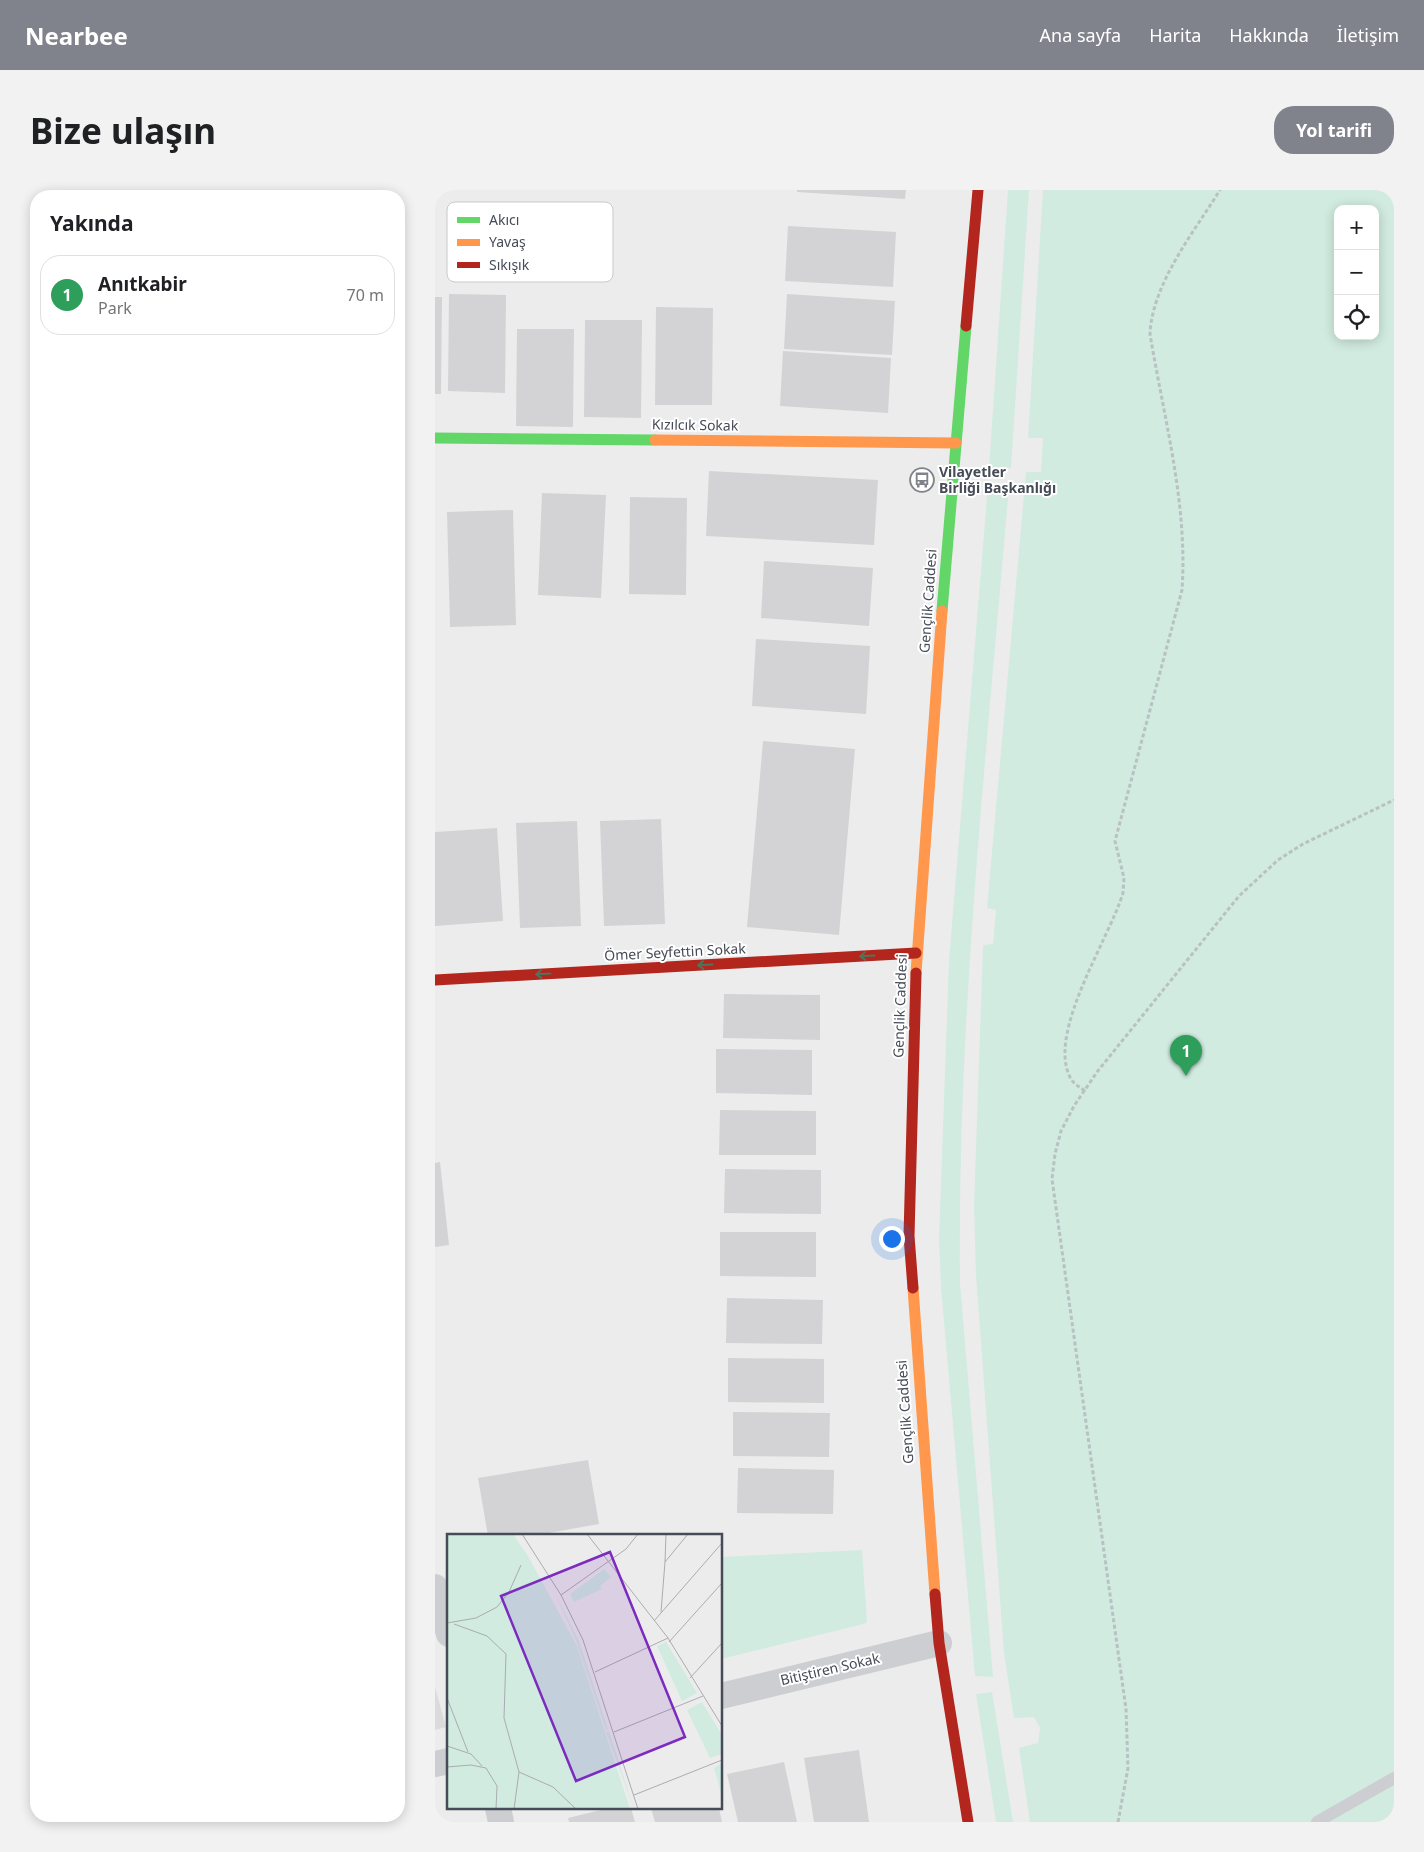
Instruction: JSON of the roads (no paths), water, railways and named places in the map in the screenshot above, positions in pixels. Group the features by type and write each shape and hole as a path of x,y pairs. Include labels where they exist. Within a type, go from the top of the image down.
{"main road":[{"name":"Gençlik Caddesi","path":"968,1822 939,1643 909,1236 916,953 978,190"},
{"name":"Kızılcık Sokak","path":"435,438 956,443"},
{"name":"Ömer Seyfettin Sokak","path":"435,980 916,953"}],"street":[{"path":"435,1587 447,1627"},
{"name":"Bitiştiren Sokak","path":"723,1696 939,1643"}],"lane":[{"path":"1317,1822 1394,1778"}],"place":[{"name":"Vilayetler Birliği Başkanlığı","path":"922,480"},
{"name":"Anıtkabir","path":"1186,1076"}]}
